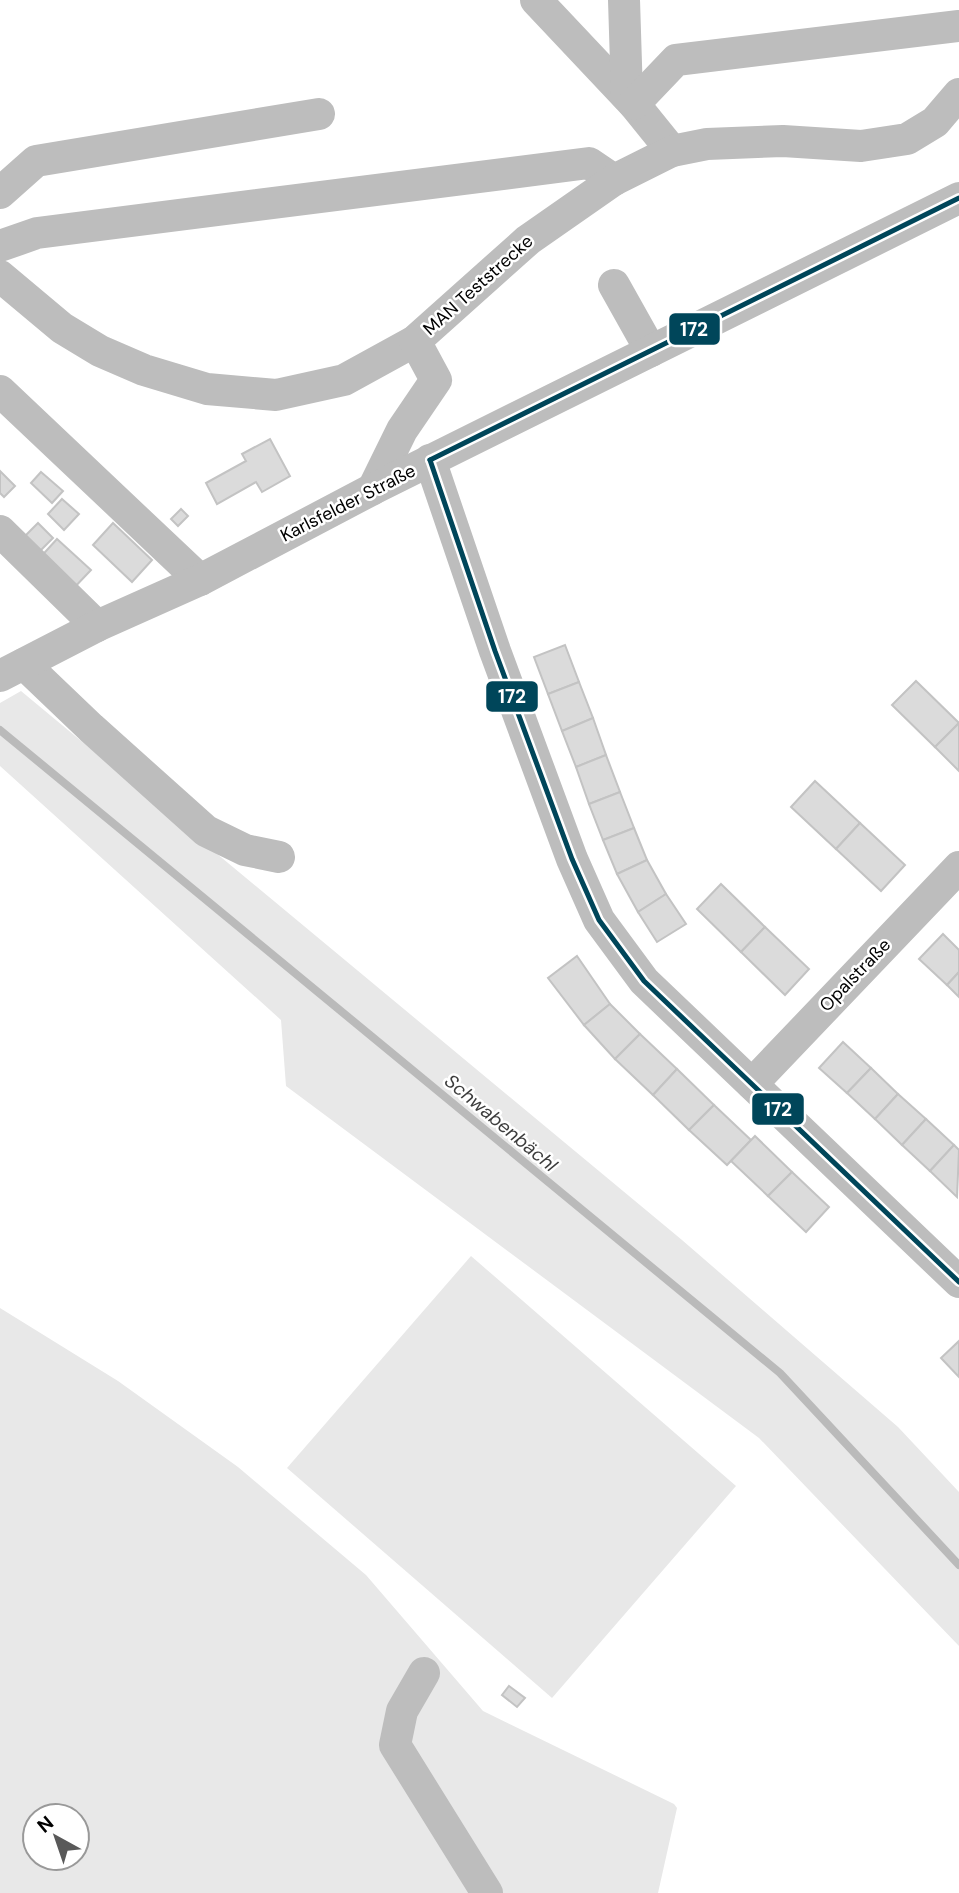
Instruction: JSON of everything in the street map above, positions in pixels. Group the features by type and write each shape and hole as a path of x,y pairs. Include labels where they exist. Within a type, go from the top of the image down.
{"street":[{"path":"536,0 630,100 672,151"},
{"path":"624,0 630,100"},
{"path":"630,100 677,60 959,26"},
{"name":"MAN Teststrecke","path":"0,276 62,328 100,351 144,370 207,389 275,395 344,380 415,341 528,240 614,180 672,151 707,144 783,141 861,146 907,139 935,122 959,94"},
{"path":"0,193 36,161 319,114"},
{"path":"0,246 37,233 589,163 614,180"},
{"name":"Karlsfelder Straße","path":"9,669 200,580 430,460 959,198"},
{"path":"614,285 651,351"},
{"path":"373,489 402,430 436,380 415,341"},
{"path":"0,391 200,580"},
{"path":"430,460 495,652 562,834 599,920 644,981 959,1282"},
{"path":"0,531 97,626"},
{"path":"9,669 91,728 206,831 245,850 279,857"},
{"name":"Opalstraße","path":"752,1084 959,867"},
{"path":"424,1673 402,1712 395,1745 487,1893"}],"shaded area":[{"path":"21,691 682,1240 898,1427 959,1492 959,1646 759,1438 286,1086 281,1020 0,766 0,703"},
{"path":"471,1256 736,1486 552,1698 287,1468"},
{"path":"0,1308 118,1381 238,1467 366,1575 483,1711 674,1804 677,1808 658,1893 0,1893"}],"building":[{"path":"270,439 290,476 262,492 256,482 217,504 206,483 246,461 242,454"},
{"path":"0,471 15,486 4,497 0,493"},
{"path":"41,472 63,491 52,503 31,483"},
{"path":"62,499 79,514 64,530 48,514"},
{"path":"181,509 188,516 178,526 171,519"},
{"path":"38,523 53,538 34,557 19,542"},
{"path":"113,523 152,560 132,582 93,545"},
{"path":"57,539 91,570 69,593 36,562"},
{"path":"565,645 579,682 548,694 534,657"},
{"path":"916,681 959,723 935,747 892,705"},
{"path":"579,682 593,718 562,731 548,694"},
{"path":"593,718 606,755 576,767 562,731"},
{"path":"959,723 959,771 935,747"},
{"path":"606,755 620,792 589,804 576,767"},
{"path":"815,781 860,823 836,849 791,807"},
{"path":"620,792 634,828 603,840 589,804"},
{"path":"860,823 905,865 881,891 836,849"},
{"path":"634,828 647,860 617,874 603,840"},
{"path":"647,860 666,894 638,912 617,874"},
{"path":"721,884 765,927 741,952 697,909"},
{"path":"666,894 686,924 657,942 638,912"},
{"path":"765,927 809,969 785,995 741,952"},
{"path":"943,934 959,950 959,972 947,985 919,959"},
{"path":"577,956 610,1004 584,1025 548,978"},
{"path":"959,972 959,997 947,985"},
{"path":"610,1004 640,1034 615,1059 584,1025"},
{"path":"640,1034 677,1069 653,1095 615,1059"},
{"path":"843,1042 871,1068 847,1093 819,1068"},
{"path":"871,1068 898,1094 875,1119 847,1093"},
{"path":"677,1069 714,1105 689,1130 653,1095"},
{"path":"898,1094 926,1119 902,1145 875,1119"},
{"path":"714,1105 751,1140 727,1165 689,1130"},
{"path":"926,1119 954,1145 930,1171 902,1145"},
{"path":"755,1136 792,1172 768,1196 731,1161"},
{"path":"954,1145 959,1150 957,1197 930,1171"},
{"path":"792,1172 829,1207 806,1232 768,1196"},
{"path":"959,1341 959,1377 941,1358"},
{"path":"509,1686 525,1698 517,1707 502,1695"}],"waterway":[{"name":"Schwabenbächl","path":"0,730 780,1373 959,1565"}],"transit line":[{"name":"172","path":"430,460 959,198"},
{"name":"172","path":"430,460 495,651 572,859 599,920 644,981 959,1282"}]}
